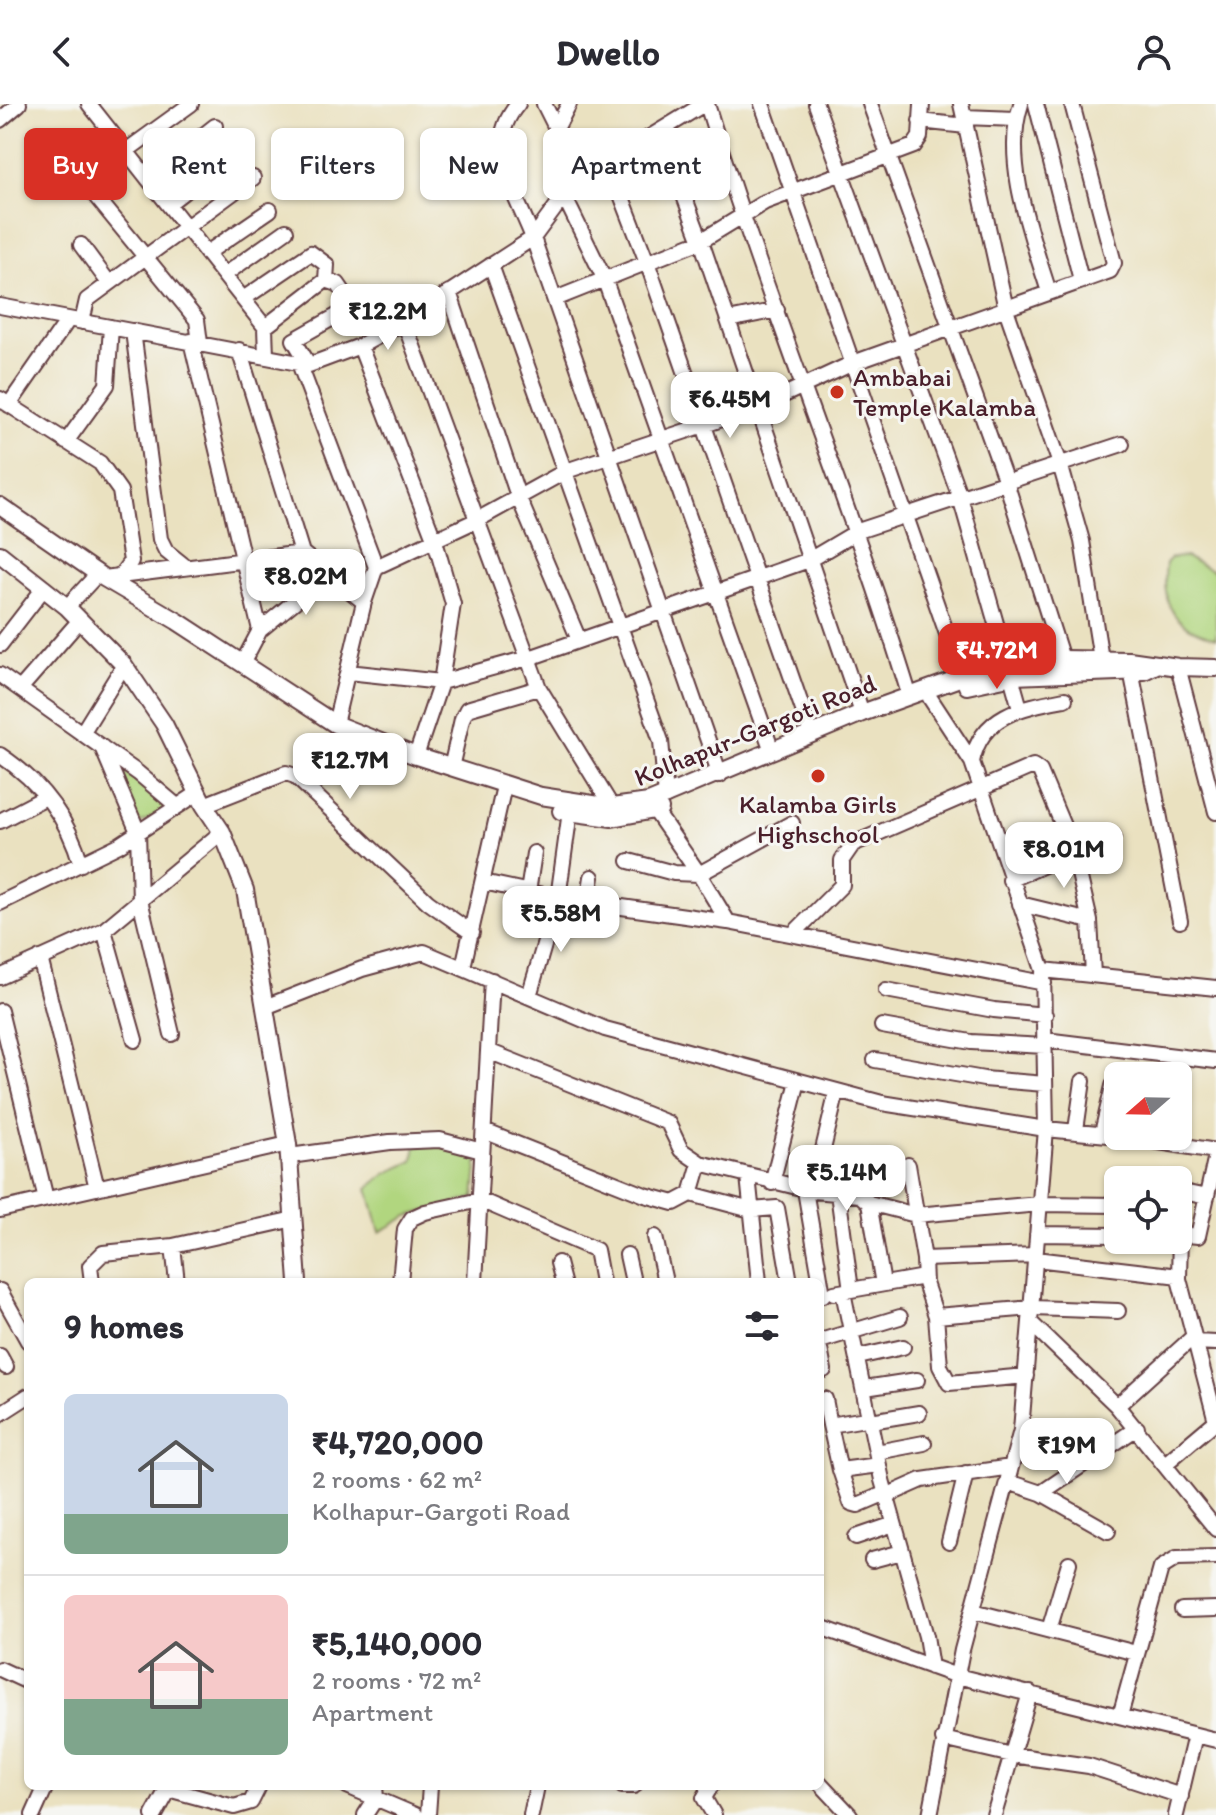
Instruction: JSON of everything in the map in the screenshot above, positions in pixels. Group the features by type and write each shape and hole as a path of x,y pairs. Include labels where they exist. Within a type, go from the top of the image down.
{"main road":[{"path":"0,506 340,736 503,790 612,818 652,806 930,698 1011,670 1099,671 1158,664 1216,668"},
{"path":"0,518 103,576 335,724 503,790"},
{"path":"0,554 67,607 124,665 164,724 201,799 222,832 245,890 265,1007 289,1150 298,1278"},
{"name":"Kolhapur-Gargoti Road","path":"570,808 652,806 666,796 811,733 909,694 962,677 1062,659 1101,659 1130,666"},
{"path":"154,1815 167,1790"}],"street":[{"path":"0,120 19,104"},
{"path":"90,104 108,128"},
{"path":"127,150 191,104"},
{"path":"518,104 505,119 501,152 508,179 533,238 611,456 720,775"},
{"path":"544,104 556,128"},
{"path":"557,128 569,104"},
{"path":"667,128 706,104 741,216 858,531 909,694"},
{"path":"762,104 962,677"},
{"path":"816,104 960,497 1020,708"},
{"path":"870,104 1006,482 1062,659"},
{"path":"555,299 701,241 741,216 793,192 842,176 917,144 922,104"},
{"path":"1021,104 1016,119 1023,205 1049,292"},
{"path":"1036,104 1081,280"},
{"path":"376,567 477,520 566,471 758,407 804,383 853,363 1110,271 1114,263 1072,104"},
{"path":"920,121 964,116 1016,119"},
{"path":"964,116 1006,309 1060,464 1082,541 1101,659"},
{"path":"127,152 143,173"},
{"path":"99,200 197,320 195,342 260,630"},
{"path":"165,200 265,327 266,356"},
{"path":"168,204 173,200"},
{"path":"67,607 103,576 131,561 120,491 100,463 4,402 75,321 87,300 222,200"},
{"path":"0,306 304,364 360,346 404,322 533,238 561,200"},
{"path":"566,200 604,278 772,751"},
{"path":"623,200 758,575 811,733"},
{"path":"686,200 862,713"},
{"path":"207,253 270,210"},
{"path":"224,275 286,231"},
{"path":"81,245 109,283"},
{"path":"243,299 311,253 327,265 326,280 265,327"},
{"path":"491,265 661,741 666,796"},
{"path":"326,280 338,284 375,338"},
{"path":"449,292 518,496 579,640"},
{"path":"335,724 364,602 376,567 294,340 354,306"},
{"path":"728,320 777,310"},
{"path":"404,322 539,688 612,807"},
{"path":"66,442 107,385 111,327"},
{"path":"133,331 160,539 166,551 186,567"},
{"path":"360,346 435,541 453,604 441,682 416,756"},
{"path":"239,350 302,553 364,602"},
{"path":"348,672 441,682 527,658 665,611 758,575 809,560 858,531 1122,444"},
{"path":"103,576 302,553"},
{"path":"242,664 260,630 328,574"},
{"path":"0,645 44,588"},
{"path":"20,689 80,620"},
{"path":"82,733 124,665"},
{"path":"1130,666 1180,921"},
{"path":"1178,667 1216,812"},
{"path":"0,675 102,747 177,806"},
{"path":"451,768 467,709 539,688"},
{"path":"930,698 972,762 1044,977 1046,1129 1021,1430 957,1676 930,1815"},
{"path":"972,762 976,743 987,729 1020,708 1065,699"},
{"path":"102,747 138,832 140,900 172,1034"},
{"path":"0,755 25,772 46,797 76,845 81,864"},
{"path":"794,933 842,885 842,860 853,844 981,787 1037,766 1074,852 1090,921 1093,975"},
{"path":"0,903 81,864 177,806 286,773 295,776 428,902 472,933"},
{"path":"463,967 503,790"},
{"path":"0,821 46,797"},
{"path":"652,806 728,922"},
{"path":"529,996 558,898 570,808"},
{"path":"629,861 674,873 699,874 792,823"},
{"path":"0,977 104,930 222,832"},
{"path":"1010,880 1113,836"},
{"path":"528,892 534,853"},
{"path":"588,902 592,877"},
{"path":"483,882 558,898 728,922 1044,977 1093,975 1216,988"},
{"path":"1020,904 1090,921"},
{"path":"104,930 135,1040"},
{"path":"265,1007 424,952 605,1029 882,1103 1046,1129 1102,1133 1104,1124"},
{"path":"40,958 97,1188"},
{"path":"475,1278 492,980"},
{"path":"886,990 994,1010 1045,1015"},
{"path":"0,1011 6,1050 46,1199"},
{"path":"882,1026 971,1042 1045,1043 1216,1061"},
{"path":"488,1051 668,1123 681,1150 700,1163 772,1183 860,1195 869,1203 916,1215 1104,1202"},
{"path":"875,1060 984,1079 1045,1084"},
{"path":"772,1183 798,1081"},
{"path":"1076,1130 1083,1081"},
{"path":"820,1278 809,1190 837,1091"},
{"path":"484,1131 645,1195 674,1203 691,1194 751,1210 777,1208 789,1278"},
{"path":"0,1210 289,1150 440,1140 482,1151"},
{"path":"1192,1147 1216,1153 1207,1197 1209,1220 1198,1236 1192,1235"},
{"path":"691,1194 700,1163"},
{"path":"908,1165 924,1259 924,1277 936,1316 940,1366 949,1383 1026,1376"},
{"path":"748,1176 759,1278"},
{"path":"838,1193 852,1330 886,1494 931,1667"},
{"path":"1192,1194 1207,1197"},
{"path":"400,1278 405,1229 412,1218 425,1212 480,1200 596,1250 601,1278"},
{"path":"869,1203 883,1284"},
{"path":"92,1278 90,1266 103,1253 173,1246 294,1219"},
{"path":"1037,1234 1104,1235"},
{"path":"655,1237 664,1278"},
{"path":"173,1246 177,1278"},
{"path":"1165,1464 1216,1421 1211,1388 1194,1340 1179,1276 1179,1254"},
{"path":"627,1255 632,1278"},
{"path":"924,1259 1036,1257 1179,1276"},
{"path":"558,1263 562,1278"},
{"path":"824,1295 924,1277"},
{"path":"1,1297 24,1334"},
{"path":"936,1316 1033,1308 1118,1311"},
{"path":"824,1340 900,1317"},
{"path":"1032,1324 1137,1428 1216,1529"},
{"path":"1117,1406 1194,1340 1216,1343"},
{"path":"858,1357 903,1347"},
{"path":"865,1388 917,1380"},
{"path":"0,1414 24,1399"},
{"path":"825,1399 840,1470 851,1503 858,1505 922,1480 1011,1467"},
{"path":"830,1425 919,1413"},
{"path":"1041,1493 1137,1428"},
{"path":"840,1470 924,1443"},
{"path":"949,1542 966,1473"},
{"path":"1008,1482 1041,1493 1108,1531"},
{"path":"856,1537 894,1524"},
{"path":"872,1560 902,1552"},
{"path":"1120,1716 1161,1568 1177,1558 1216,1557"},
{"path":"1049,1630 1069,1563"},
{"path":"1182,1610 1216,1609"},
{"path":"973,1611 1136,1653"},
{"path":"824,1628 957,1676 1216,1740"},
{"path":"0,1669 24,1680"},
{"path":"994,1815 1030,1693"},
{"path":"943,1739 1012,1755 1089,1766 1181,1809 1195,1735"},
{"path":"824,1787 850,1815"},
{"path":"33,1815 44,1790"},
{"path":"179,1790 234,1807 251,1802 257,1790"},
{"path":"428,1815 430,1790"},
{"path":"525,1790 532,1811"},
{"path":"532,1811 536,1790"},
{"path":"709,1790 704,1798 714,1815"},
{"path":"365,1815 375,1792 415,1815"}],"green space":[{"path":"1185,557 1216,572 1216,638 1189,628 1168,603 1166,563 1171,558"},
{"path":"109,763 177,806 135,825"},
{"path":"439,1145 478,1155 474,1198 408,1216 380,1232 368,1188 387,1173 413,1161 416,1146"}],"place":[{"name":"Ambabai Temple Kalamba","path":"837,392"},
{"name":"Kalamba Girls Highschool","path":"818,776"}]}
